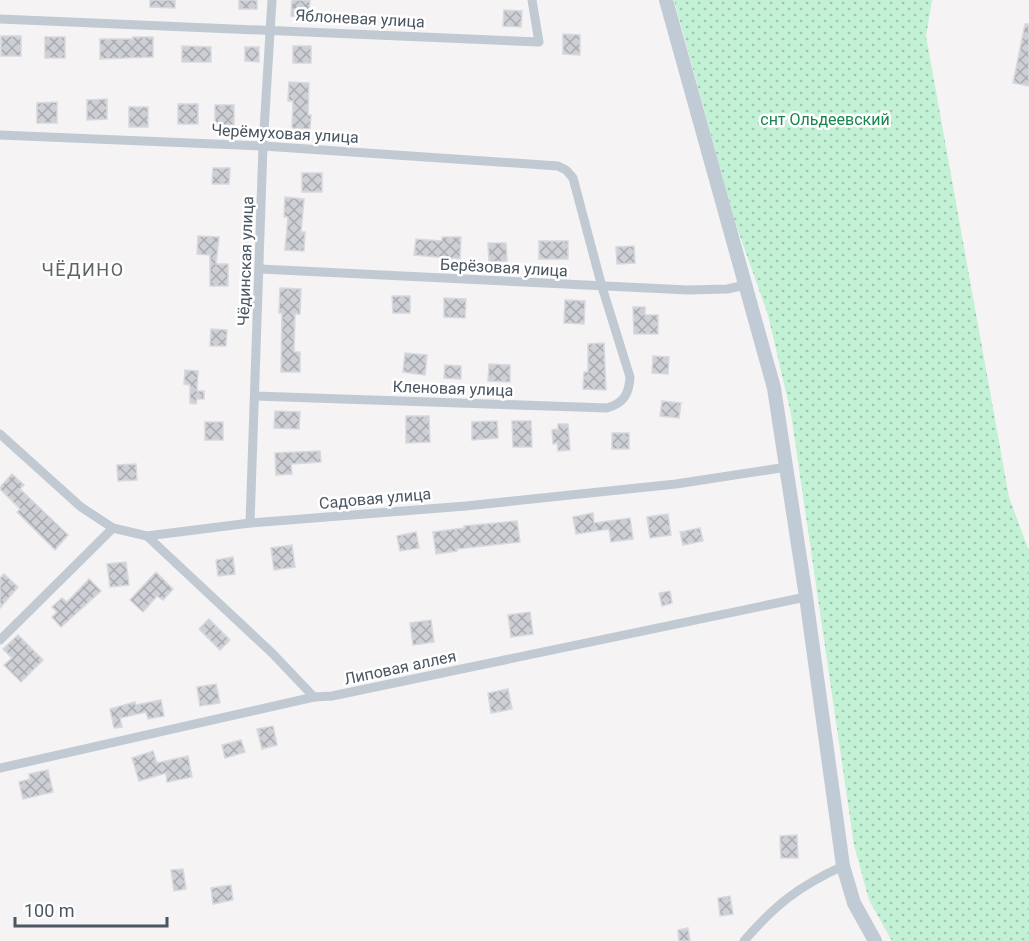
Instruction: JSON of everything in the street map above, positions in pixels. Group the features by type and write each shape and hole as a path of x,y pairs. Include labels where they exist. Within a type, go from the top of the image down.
{"street":[{"name":"Чёдинская улица","path":"250,523 263,146 272,0"},
{"name":"Яблоневая улица","path":"0,19 539,42 532,0"},
{"path":"666,0 774,388 806,597 843,866 854,903 875,941"},
{"name":"Черёмуховая улица","path":"0,135 263,146 558,165 573,178 602,287"},
{"name":"Берёзовая улица","path":"260,269 602,287 727,289 746,285"},
{"name":"Кленовая улица","path":"255,396 607,408 624,400 630,390 630,377 602,287"},
{"name":"Садовая улица","path":"0,434 81,507 113,528 147,536 250,523 466,506 676,484 787,467"},
{"path":"0,640 113,528"},
{"path":"147,536 272,653 314,697"},
{"name":"Липовая аллея","path":"0,768 314,697 332,696 806,597"},
{"path":"744,941 787,897 813,879 843,866"}],"green space":[{"name":"снт Ольдеевский","path":"674,0 932,0 926,36 1009,497 1029,551 1029,941 892,941 869,900 854,845 791,414 768,315 735,222"}],"building":[{"path":"150,0 175,0 175,8 150,7"},
{"path":"239,0 257,0 257,9 239,9"},
{"path":"292,0 310,0 309,16 291,16"},
{"path":"504,10 522,11 521,27 503,26"},
{"path":"1025,24 1029,24 1029,86 1013,83"},
{"path":"563,34 580,35 580,55 563,54"},
{"path":"1,36 21,36 21,56 1,56"},
{"path":"45,37 65,37 65,58 45,58"},
{"path":"133,37 153,37 153,57 100,59 100,39 133,39"},
{"path":"182,46 211,47 211,62 182,62"},
{"path":"293,46 311,46 311,63 293,63"},
{"path":"245,47 259,47 259,62 245,61"},
{"path":"289,82 309,83 310,129 292,128 293,101 288,101"},
{"path":"107,99 107,119 87,120 87,100"},
{"path":"57,102 57,123 37,123 37,103"},
{"path":"178,104 198,104 198,124 178,124"},
{"path":"215,105 234,105 234,125 215,125"},
{"path":"129,107 148,107 148,127 129,127"},
{"path":"213,168 230,168 229,184 212,184"},
{"path":"302,173 322,173 322,192 302,192"},
{"path":"285,197 304,199 301,232 305,232 304,251 285,250 288,217 284,217"},
{"path":"198,236 219,237 216,264 228,264 228,286 210,286 210,255 197,254"},
{"path":"442,237 461,237 460,259 414,255 416,239 442,241"},
{"path":"539,241 568,241 568,259 539,259"},
{"path":"488,243 506,243 507,261 489,262"},
{"path":"634,246 635,263 617,264 616,247"},
{"path":"280,288 301,289 300,314 295,314 294,352 300,352 300,372 281,372"},
{"path":"392,296 410,296 410,313 393,313"},
{"path":"444,298 466,299 465,318 444,317"},
{"path":"565,300 585,301 584,324 564,323"},
{"path":"633,307 645,307 645,315 658,315 658,334 634,334"},
{"path":"211,329 227,330 226,346 210,346"},
{"path":"604,343 606,390 583,389 584,372 588,372 588,344"},
{"path":"405,353 427,355 425,375 403,372"},
{"path":"653,356 669,357 668,374 652,373"},
{"path":"489,364 510,365 510,382 488,381"},
{"path":"445,365 461,366 461,379 444,378"},
{"path":"185,370 198,371 197,391 204,391 204,399 197,399 196,404 190,403 190,385 184,384"},
{"path":"662,401 681,403 679,418 660,416"},
{"path":"275,411 300,412 299,429 274,428"},
{"path":"406,416 429,416 430,442 406,443"},
{"path":"497,421 498,438 472,440 472,422"},
{"path":"512,421 531,421 532,447 513,447"},
{"path":"205,422 223,422 223,440 205,440"},
{"path":"558,424 568,424 570,450 558,451 557,443 553,444 552,430 558,429"},
{"path":"612,433 629,433 629,449 612,449"},
{"path":"320,451 321,462 291,464 292,474 276,475 275,453"},
{"path":"136,464 137,480 118,481 117,465"},
{"path":"12,474 24,485 20,489 68,535 55,550 17,512 20,509 0,489"},
{"path":"593,513 594,523 630,518 633,539 611,542 609,529 576,534 573,517"},
{"path":"668,514 671,535 650,538 647,517"},
{"path":"517,521 520,542 457,549 457,551 436,554 433,532 464,528 464,526"},
{"path":"700,528 703,541 683,545 680,532"},
{"path":"416,532 419,548 400,551 397,536"},
{"path":"292,545 295,567 274,570 271,548"},
{"path":"233,557 235,574 218,576 216,560"},
{"path":"126,562 129,585 110,587 107,564"},
{"path":"156,572 173,589 163,600 157,596 143,612 130,600"},
{"path":"4,574 18,587 0,608 0,578"},
{"path":"89,579 101,591 61,627 52,617 57,612 52,607 62,598 67,602"},
{"path":"670,591 672,603 662,606 659,593"},
{"path":"530,612 533,634 511,637 508,615"},
{"path":"209,619 230,640 220,650 199,629"},
{"path":"431,620 434,642 413,645 410,623"},
{"path":"18,635 43,660 21,682 4,665 12,658 3,649"},
{"path":"216,684 220,703 200,706 197,687"},
{"path":"508,689 512,709 491,713 488,693"},
{"path":"161,700 164,716 148,719 146,712 120,718 122,727 114,728 110,709 135,702 136,705"},
{"path":"273,726 277,745 262,749 257,729"},
{"path":"241,740 245,752 225,758 222,745"},
{"path":"153,751 157,763 188,756 192,777 167,782 166,773 139,781 132,758"},
{"path":"48,770 53,792 23,799 19,782 30,779 29,774"},
{"path":"797,835 798,858 781,858 780,836"},
{"path":"183,869 186,889 174,891 171,870"},
{"path":"231,885 233,900 213,904 211,888"},
{"path":"730,896 733,914 720,916 718,898"},
{"path":"688,928 690,941 679,941 678,930"}],"district":[{"name":"ЧЁДИНО","path":"83,270"}]}
